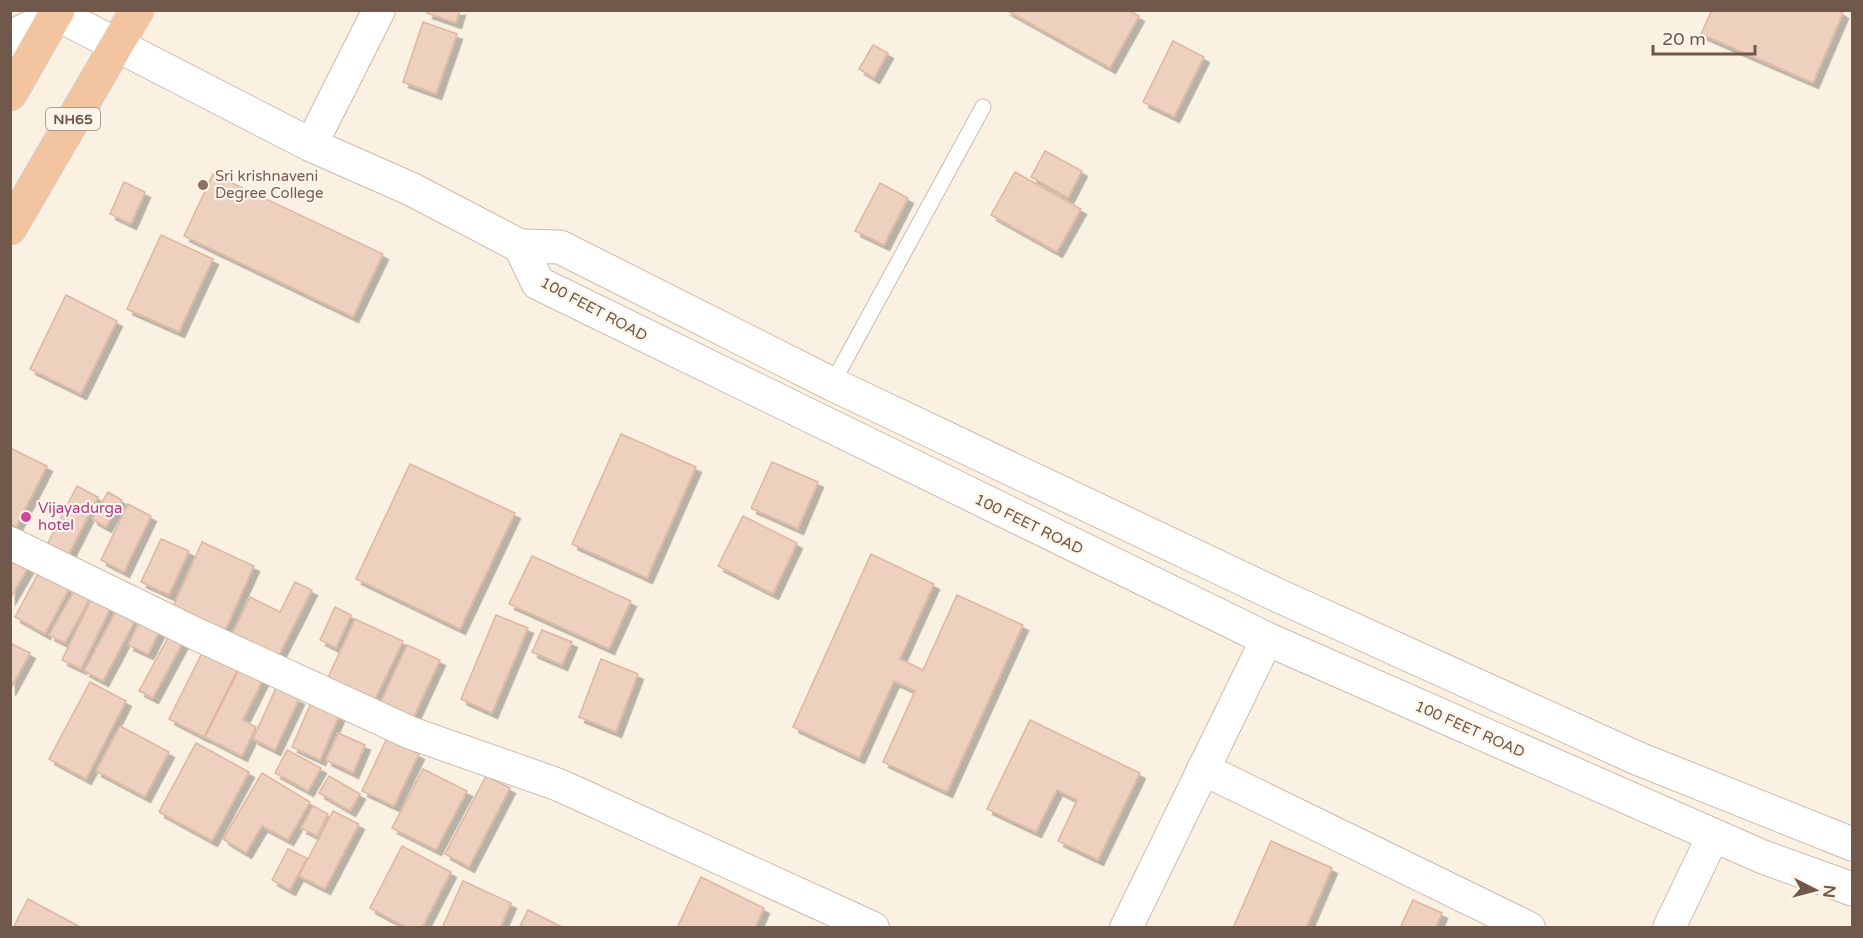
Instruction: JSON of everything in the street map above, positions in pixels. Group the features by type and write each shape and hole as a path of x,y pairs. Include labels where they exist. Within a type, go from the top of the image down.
{"highway":[{"name":"NH65","path":"10,228 137,10"},
{"path":"10,94 57,12"}],"street":[{"path":"311,145 379,10"},
{"path":"10,40 57,12 116,45 311,145 411,189 520,246 560,247 832,384 1277,596 1639,759 1852,844"},
{"name":"100 FEET ROAD","path":"520,246 538,283 1267,639 1713,836 1763,857 1852,889"},
{"path":"10,543 194,633 411,733 559,785 873,927"},
{"path":"1126,927 1267,639"},
{"path":"1203,769 1529,927"},
{"path":"1669,927 1713,836"}],"lane":[{"path":"832,384 983,107"}],"building":[{"path":"428,10 460,10 456,23 427,13"},
{"path":"1006,10 1128,10 1139,16 1110,68"},
{"path":"1712,10 1838,10 1843,13 1813,83 1701,34"},
{"path":"423,22 457,34 436,94 403,82"},
{"path":"1173,41 1204,57 1174,117 1143,102"},
{"path":"873,45 888,53 874,78 859,69"},
{"path":"1045,151 1082,171 1068,198 1031,177"},
{"path":"1015,172 1081,209 1057,252 991,215"},
{"path":"213,174 383,254 353,317 184,236"},
{"path":"124,182 145,192 131,224 110,214"},
{"path":"880,183 908,198 884,245 855,231"},
{"path":"161,235 213,259 179,332 127,309"},
{"path":"66,295 117,321 81,394 30,369"},
{"path":"621,434 696,467 647,578 572,544"},
{"path":"10,448 47,466 16,527 10,524"},
{"path":"772,462 818,482 798,529 751,508"},
{"path":"410,464 515,513 460,629 356,579"},
{"path":"77,486 98,497 68,556 47,545"},
{"path":"108,492 122,500 106,527 92,519"},
{"path":"128,504 151,516 124,572 101,560"},
{"path":"743,516 797,543 773,594 718,566"},
{"path":"161,539 189,551 169,595 141,582"},
{"path":"202,542 254,566 224,633 172,609"},
{"path":"871,554 934,584 900,659 923,670 957,595 1023,625 947,792 883,762 915,691 894,681 859,758 793,727"},
{"path":"10,556 29,566 10,599"},
{"path":"532,556 631,601 609,649 509,604"},
{"path":"39,572 69,589 45,634 15,617"},
{"path":"295,582 312,590 276,661 230,638 250,597 280,612"},
{"path":"74,591 89,600 65,643 49,635"},
{"path":"93,596 112,605 81,669 62,660"},
{"path":"118,607 137,617 103,681 84,671"},
{"path":"335,607 351,615 336,648 320,640"},
{"path":"496,615 528,628 492,713 461,699"},
{"path":"355,619 403,641 372,706 325,684"},
{"path":"140,620 160,630 148,654 128,645"},
{"path":"542,630 572,642 562,665 532,652"},
{"path":"170,634 183,642 153,698 139,691"},
{"path":"10,643 30,653 10,690"},
{"path":"407,645 440,660 410,725 377,710"},
{"path":"203,651 238,669 204,737 169,719"},
{"path":"601,659 638,674 616,732 579,717"},
{"path":"240,668 263,680 243,720 256,727 242,756 205,737"},
{"path":"90,682 126,701 86,779 49,759"},
{"path":"276,688 299,699 275,750 253,739"},
{"path":"311,703 339,716 320,760 292,747"},
{"path":"1030,720 1140,773 1098,860 1058,841 1077,800 1057,790 1036,832 987,809"},
{"path":"120,726 169,752 145,797 96,771"},
{"path":"338,733 365,745 353,773 326,760"},
{"path":"387,738 419,754 394,806 362,791"},
{"path":"196,743 249,772 212,841 159,812"},
{"path":"287,750 321,768 308,791 275,773"},
{"path":"423,769 467,791 436,850 392,828"},
{"path":"262,773 310,802 288,840 262,826 246,853 223,839"},
{"path":"329,776 360,794 350,811 319,793"},
{"path":"486,776 510,788 469,867 445,854"},
{"path":"313,806 328,814 317,836 301,828"},
{"path":"333,811 359,824 325,889 299,876"},
{"path":"1271,841 1332,868 1306,928 1233,928"},
{"path":"402,846 451,872 422,928 407,928 370,908"},
{"path":"288,849 307,858 290,890 272,880"},
{"path":"701,877 764,908 755,928 677,928"},
{"path":"463,881 511,903 500,928 442,928"},
{"path":"28,899 82,928 13,928"},
{"path":"1413,900 1442,913 1436,928 1400,928"},
{"path":"528,910 564,928 519,928"}],"place":[{"name":"Sri krishnaveni Degree College","path":"203,185"},
{"name":"Vijayadurga hotel","path":"26,517"}]}
